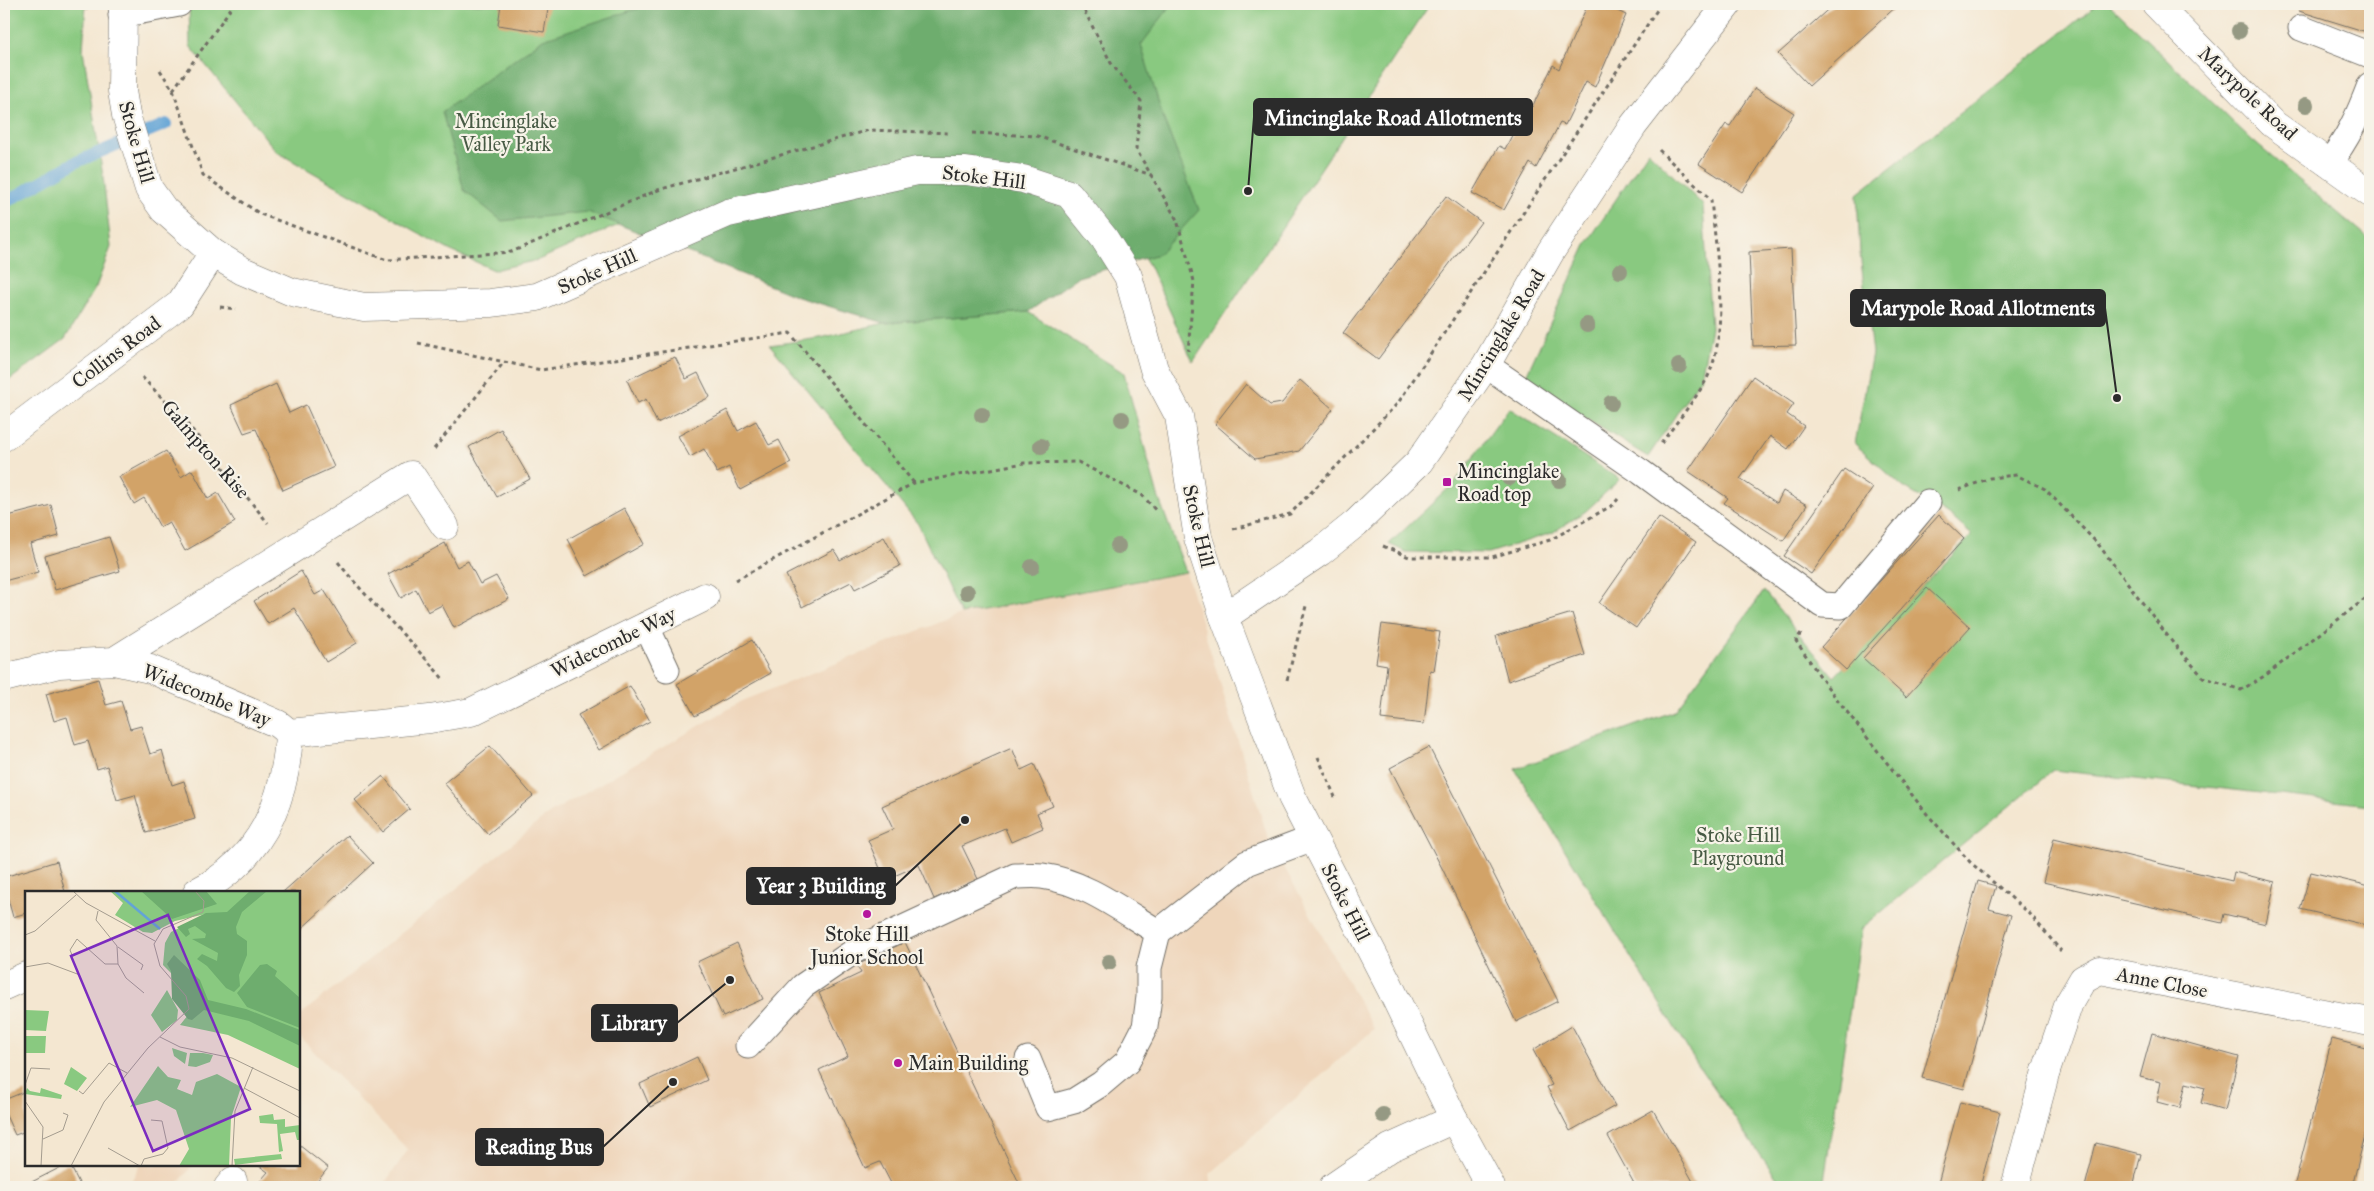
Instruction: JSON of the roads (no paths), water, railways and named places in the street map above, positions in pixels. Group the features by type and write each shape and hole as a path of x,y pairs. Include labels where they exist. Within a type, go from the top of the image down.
{"street":[{"name":"Mincinglake Road","path":"1224,617 1320,552 1356,522 1419,462 1486,365 1551,251 1633,126 1728,4"},
{"name":"Marypole Road","path":"2156,4 2272,122 2370,193"},
{"name":"Stoke Hill","path":"122,9 122,91 126,114 149,189 164,210 212,253 243,271 292,292 364,307 491,303 537,298 728,214 917,171 966,171 1023,178 1069,194 1104,238 1128,276 1154,368 1179,416 1196,528 1224,617 1292,797 1390,987 1454,1119 1491,1187"},
{"name":"Collins Road","path":"4,437 180,304 212,253"},
{"path":"114,661 412,475 445,526"},
{"name":"Widecombe Way","path":"4,678 59,664 114,661 150,669 278,724 289,734 430,719 471,712 705,597"},
{"name":"Widecombe Way","path":"199,891 234,868 258,843 274,813 288,761 289,734"},
{"name":"Anne Close","path":"2015,1187 2046,1071 2069,1003 2083,978 2100,970 2370,1022"},
{"path":"4,986 25,976"},
{"path":"1333,1187 1390,1148 1454,1119"}],"lane":[{"path":"122,9 179,4"},
{"path":"2301,28 2370,55"},
{"path":"2328,164 2343,146 2356,121 2370,85"},
{"path":"1486,365 1641,472 1822,606 1841,606 1928,502"},
{"path":"646,625 667,670"},
{"path":"1028,1058 1048,1108 1074,1101 1101,1084 1127,1062 1145,1027 1149,997 1149,968 1158,932 1247,863 1313,838"},
{"path":"748,1046 803,986 856,950 1015,876 1042,876 1099,895 1158,932"}],"waterway":[{"path":"4,203 74,163 166,124"}],"place":[{"name":"Mincinglake Road Allotments","path":"1248,191"},
{"name":"Marypole Road Allotments","path":"2117,398"},
{"name":"Mincinglake Road top","path":"1447,482"},
{"name":"Year 3 Building","path":"965,820"},
{"name":"Stoke Hill Junior School","path":"867,914"},
{"name":"Library","path":"730,980"},
{"name":"Main Building","path":"898,1063"},
{"name":"Reading Bus","path":"673,1082"}],"park label":[{"name":"Mincinglake Valley Park","path":"506,132"},
{"name":"Stoke Hill Playground","path":"1738,846"}]}
